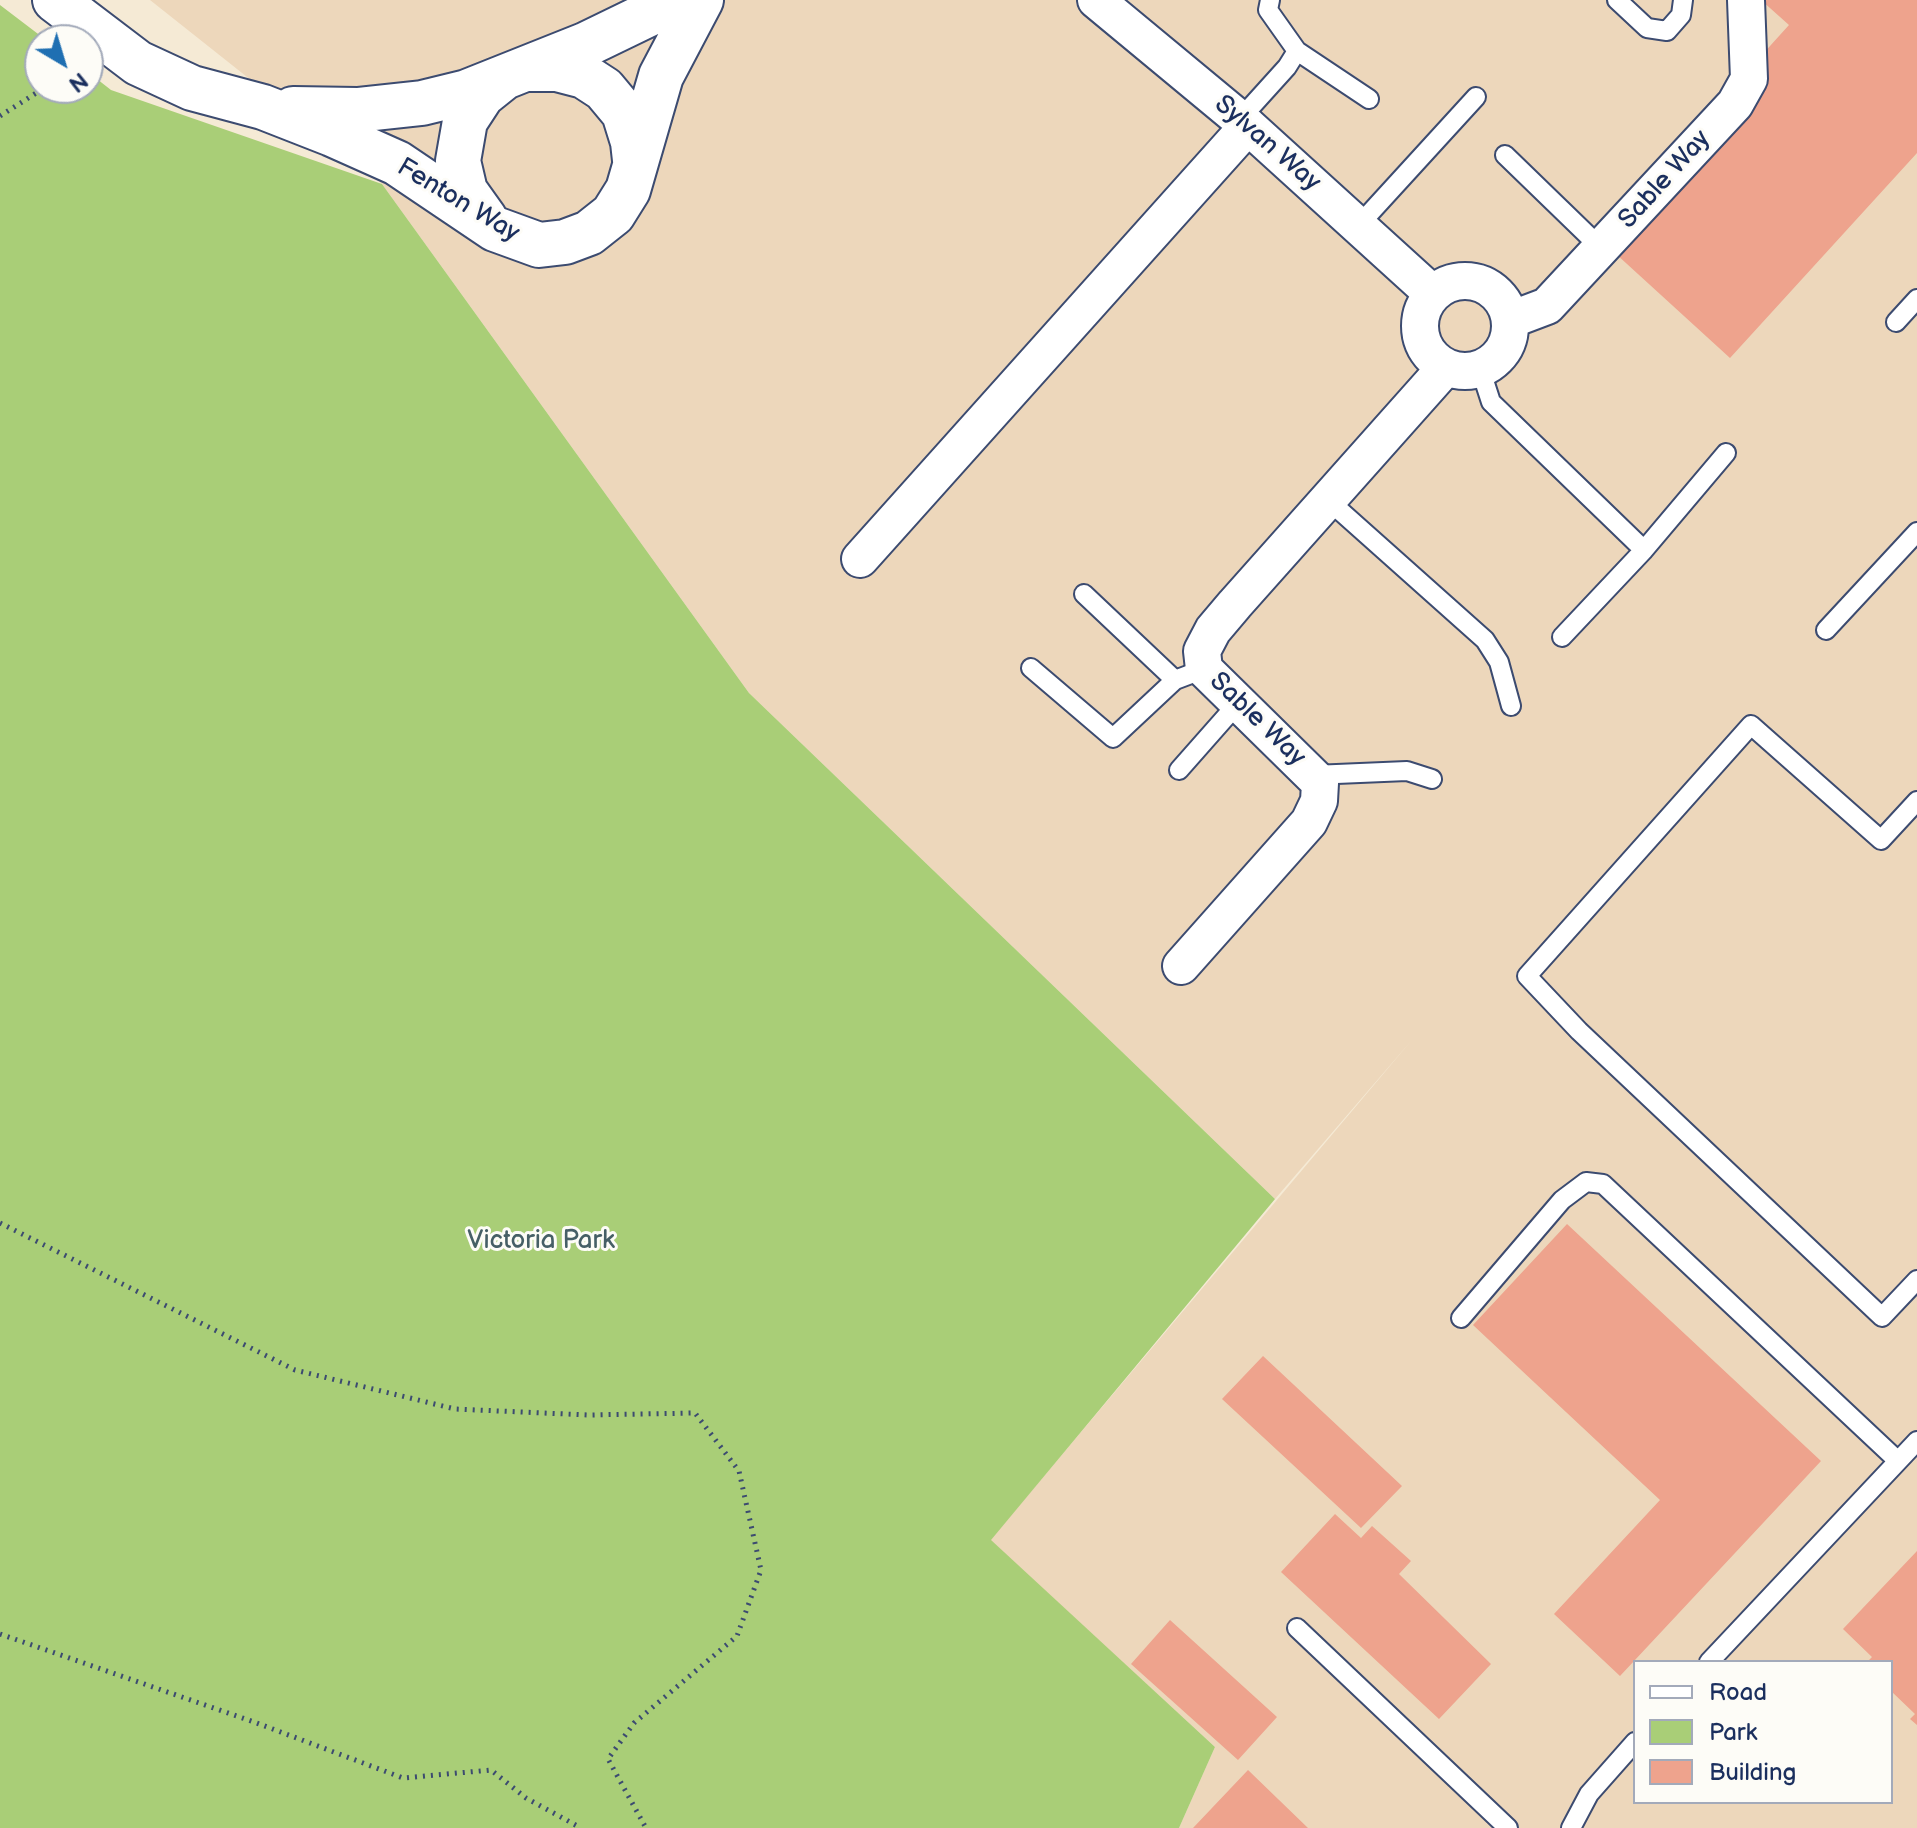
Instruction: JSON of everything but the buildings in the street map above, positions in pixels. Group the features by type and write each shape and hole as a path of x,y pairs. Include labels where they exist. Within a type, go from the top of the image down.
{"street":[{"name":"Fenton Way","path":"55,0 138,63 192,88 263,107 397,163 495,229 539,245 565,242 589,233 613,214 628,190 661,76 701,0"},
{"name":"Fenton Way","path":"263,107 357,110 422,103 516,74 678,0"},
{"name":"Sylvan Way","path":"1096,0 1244,123 1433,294"},
{"name":"Sable Way","path":"1181,966 1309,822 1319,801 1320,783 1239,702 1189,674 1213,630 1328,500 1463,368 1499,356 1508,342 1510,320 1547,306 1735,104 1749,79 1746,0"},
{"path":"495,229 474,207 465,191 458,161 465,121 482,95 516,74 557,69 584,76 604,89 624,113 635,160"},
{"path":"860,559 1244,123"},
{"path":"1463,368 1431,356 1421,337 1420,321 1433,294 1453,282 1470,281 1491,289 1502,300 1510,320"}],"lane":[{"path":"1270,0 1268,10 1297,51 1369,99"},
{"path":"1617,0 1647,28 1667,31 1681,15 1683,0"},
{"path":"1244,123 1297,51"},
{"path":"1359,225 1476,97"},
{"path":"1505,155 1602,249"},
{"path":"1896,322 1917,299"},
{"path":"1463,368 1491,402 1644,550"},
{"path":"1562,637 1644,550 1726,453"},
{"path":"1328,500 1485,640 1499,662 1511,706"},
{"path":"1826,630 1917,532"},
{"path":"1031,668 1113,738 1189,674 1084,594"},
{"path":"1179,770 1239,702"},
{"path":"1917,801 1881,840 1751,725 1527,976 1591,1042 1882,1317 1917,1280"},
{"path":"1313,775 1407,771 1432,779"},
{"path":"1461,1318 1562,1200 1586,1182 1603,1184 1898,1461"},
{"path":"1711,1660 1917,1441"},
{"path":"1297,1628 1508,1828"},
{"path":"1571,1828 1589,1794 1633,1744"}],"path":[{"path":"0,116 24,101"},
{"path":"0,1223 295,1370 455,1409 588,1415 695,1413 739,1471 761,1570 737,1636 634,1723 608,1759 646,1828"},
{"path":"0,1634 254,1722 403,1778 491,1770 526,1798 581,1828"}],"shaded area":[{"path":"150,0 1917,0 1917,1828 1179,1828 1215,1747 990,1540 1411,1041 1275,1199 749,693 382,184"}],"green space":[{"name":"Victoria Park","path":"0,5 25,24 24,104 104,104 104,85 111,90 382,184 749,693 1275,1199 991,1540 1215,1747 1179,1828 0,1828"}]}
